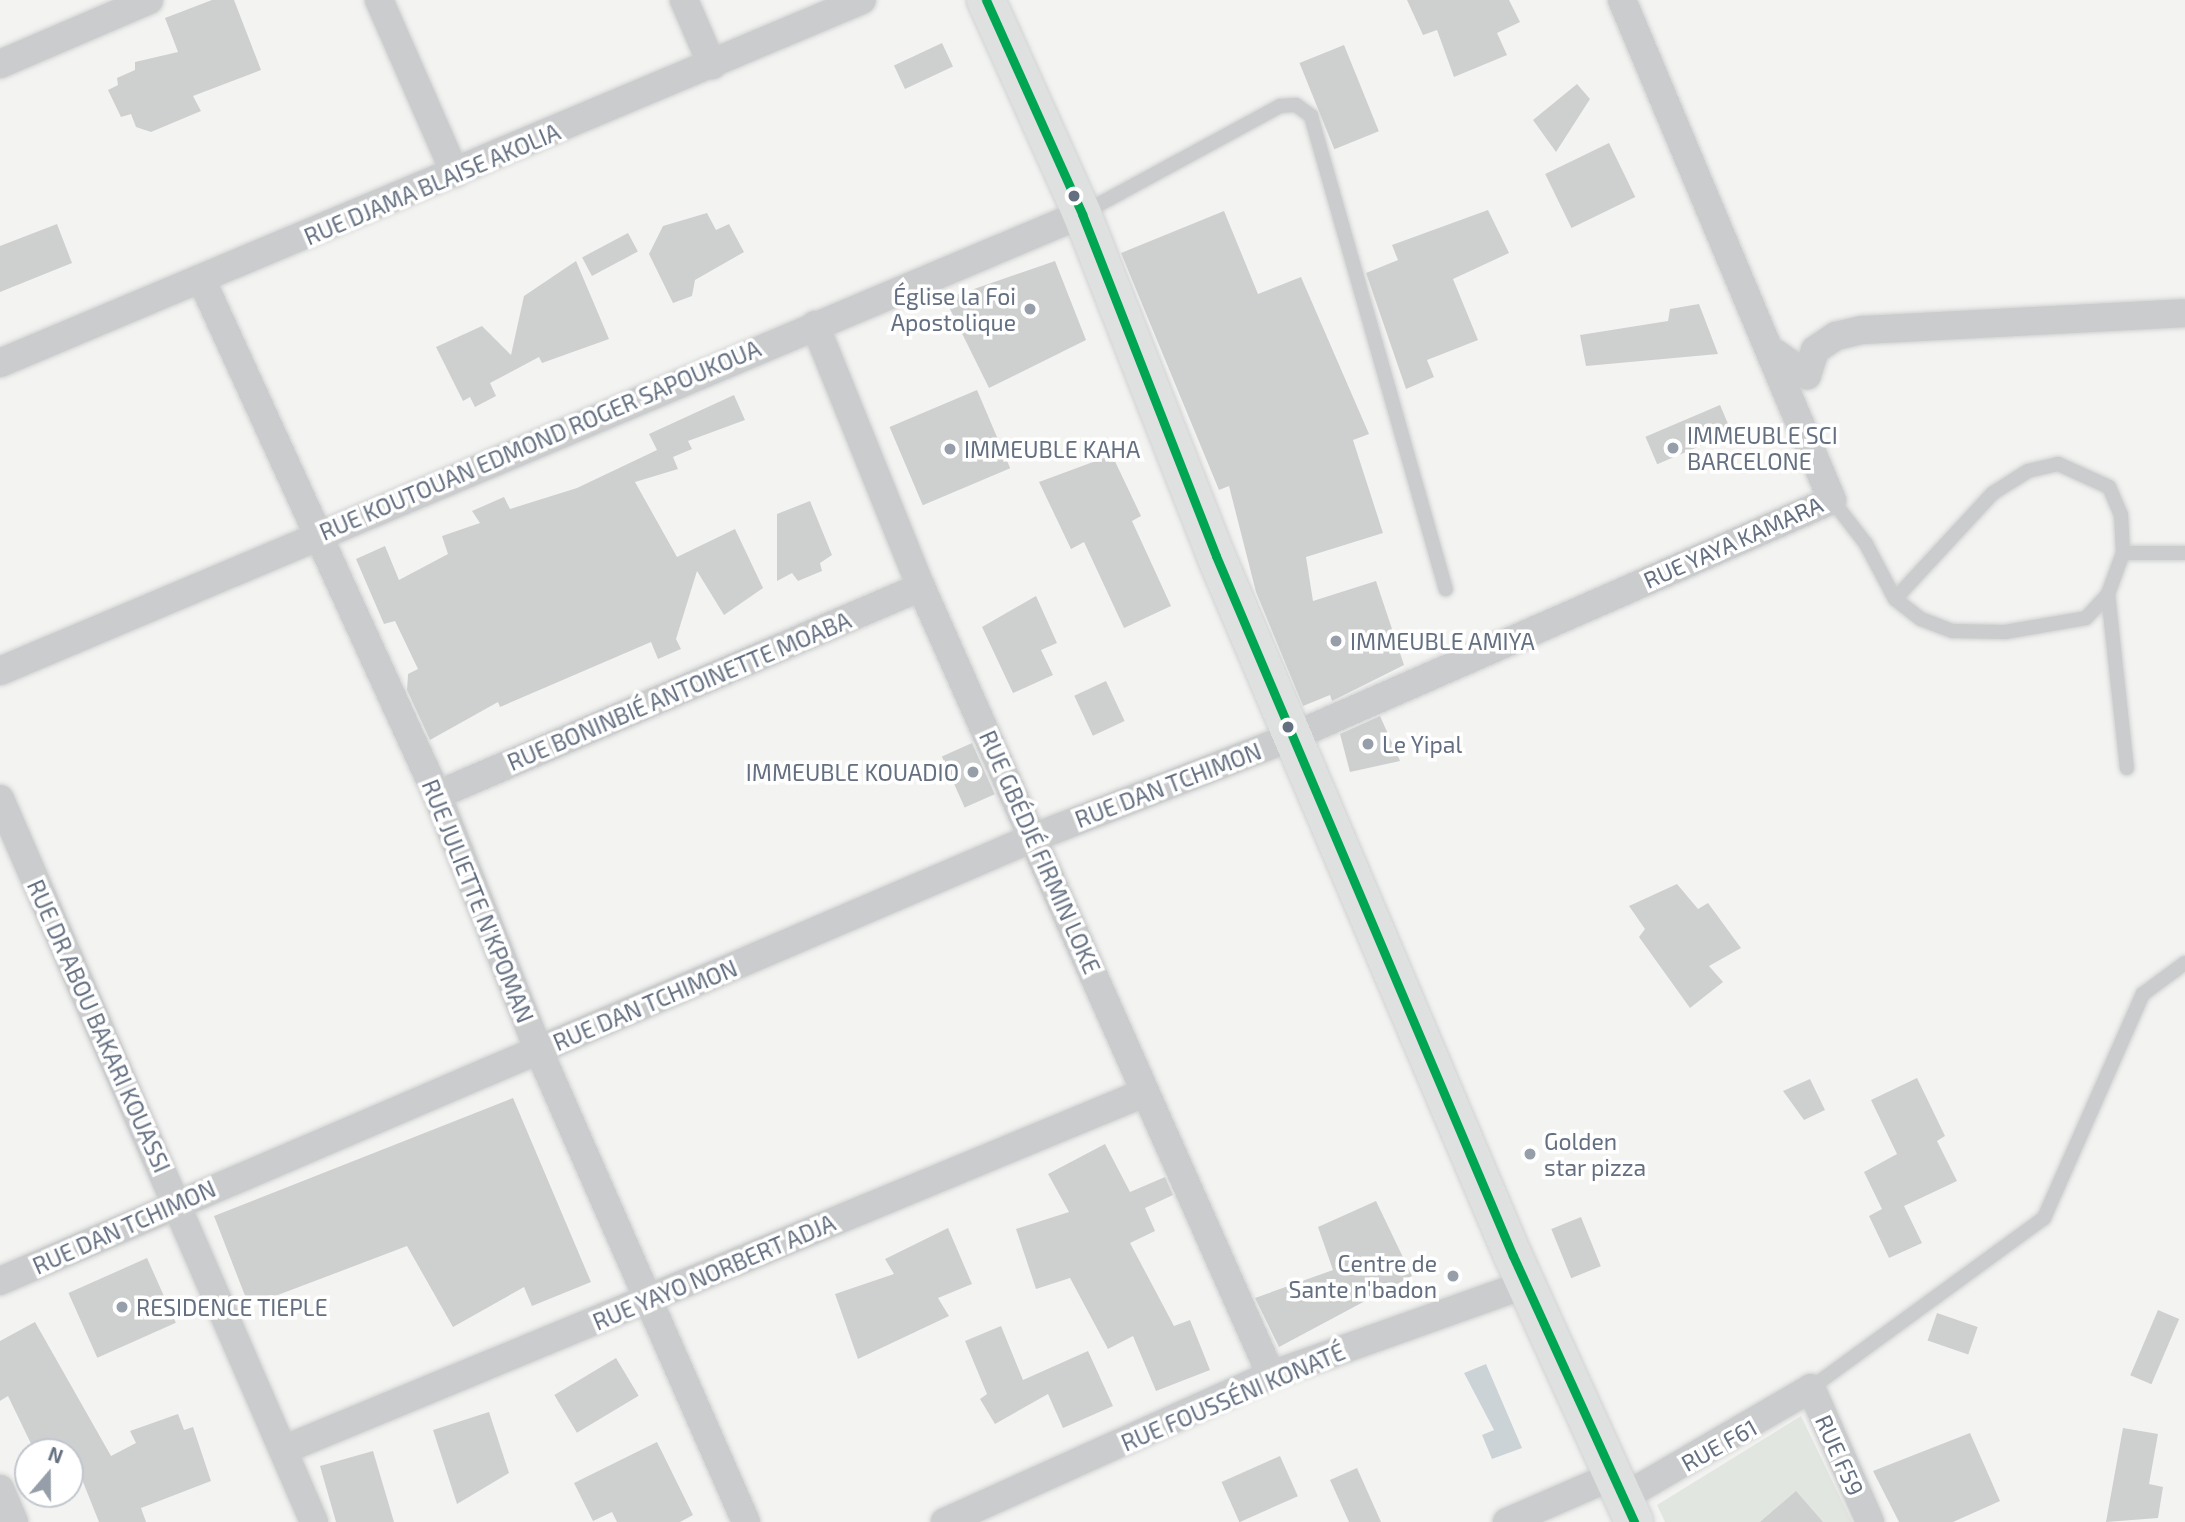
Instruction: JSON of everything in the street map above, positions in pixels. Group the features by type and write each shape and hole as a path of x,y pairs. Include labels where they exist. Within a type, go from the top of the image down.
{"street":[{"path":"0,64 149,0"},
{"path":"379,0 456,173"},
{"path":"684,0 712,65"},
{"name":"RUE DJAMA BLAISE AKOLIA","path":"0,363 202,283 862,0"},
{"path":"986,0 1082,214 1294,736 1526,1284 1624,1498"},
{"name":"RUE YAYA KAMARA","path":"1294,736 1832,500 1775,353 1622,0"},
{"name":"RUE KOUTOUAN EDMOND ROGER SAPOUKOUA","path":"0,671 315,534 1082,214"},
{"name":"RUE JULIETTE N'KPOMAN","path":"202,283 437,795 539,1051 746,1522"},
{"path":"1775,353 1807,374 1815,350 1836,336 1863,330 2183,313"},
{"name":"RUE GBÉDJÉ FIRMIN LOKE","path":"816,325 921,587 1035,836 1144,1093 1271,1376"},
{"name":"RUE BONINBIÉ ANTOINETTE MOABA","path":"437,795 921,587"},
{"name":"RUE DAN TCHIMON","path":"0,1281 176,1203 539,1051 1035,836 1294,736"},
{"name":"RUE DR ABOU BAKARI KOUASSI","path":"0,799 314,1522"},
{"name":"RUE YAYO NORBERT ADJA","path":"283,1450 1144,1093"},
{"name":"RUE FOUSSÉNI KONATÉ","path":"947,1522 1271,1376 1526,1284"},
{"name":"RUE F61","path":"1507,1522 1624,1498 1811,1388"},
{"name":"RUE F59","path":"1811,1388 1870,1522"},
{"path":"0,1489 15,1522"}],"lane":[{"path":"1082,214 1280,106 1296,105 1311,116 1446,589"},
{"path":"1832,500 1867,544 1895,599 1921,619 1953,631 2005,632 2086,618 2108,594 2123,553 2121,515 2109,487 2058,464 2028,471 1993,493 1895,599"},
{"path":"2123,553 2185,553"},
{"path":"2108,594 2127,768"},
{"path":"1811,1388 2044,1218 2143,994 2185,963"}],"shaded area":[{"path":"1486,1364 1522,1448 1492,1459 1482,1435 1494,1430 1464,1373"},
{"path":"1801,1416 1852,1522 1665,1522 1657,1505"}],"building":[{"path":"212,0 234,0 261,70 193,96 201,111 151,132 136,127 131,114 121,117 108,90 118,85 117,78 135,70 135,62 178,52 165,18"},
{"path":"1407,0 1509,0 1520,22 1497,33 1507,55 1454,77 1437,30 1423,35"},
{"path":"942,43 953,67 905,89 894,65"},
{"path":"1344,45 1379,131 1334,149 1299,63"},
{"path":"1577,84 1590,99 1556,152 1533,120"},
{"path":"1609,143 1635,197 1571,228 1545,174"},
{"path":"1488,210 1509,253 1453,279 1478,340 1427,360 1434,377 1406,389 1366,273 1398,260 1392,245"},
{"path":"1224,211 1258,294 1301,277 1369,434 1353,440 1383,533 1306,557 1313,601 1376,581 1404,665 1332,701 1330,695 1303,706 1256,592 1229,486 1219,490 1121,253"},
{"path":"707,213 716,230 729,224 744,252 695,280 692,296 673,303 649,254 663,226"},
{"path":"57,224 72,263 0,292 0,246"},
{"path":"628,233 638,252 592,276 582,257"},
{"path":"576,261 609,339 542,363 539,357 490,383 496,396 475,407 470,397 463,401 436,347 482,326 511,355 524,296"},
{"path":"1055,261 1086,340 989,388 945,299"},
{"path":"1699,304 1718,354 1586,366 1580,335 1668,321 1670,309"},
{"name":"IMMEUBLE KAHA","path":"977,390 1010,468 923,505 890,427"},
{"path":"734,395 745,420 688,441 692,449 673,457 678,469 635,482 677,557 735,529 763,588 724,615 697,571 676,639 681,649 658,659 651,642 500,707 498,702 430,740 407,690 408,674 418,669 395,621 384,624 356,559 385,546 399,580 448,554 442,536 480,523 472,511 504,497 510,509 577,488 657,450 649,434"},
{"name":"IMMEUBLE SCI BARCELONE","path":"1720,405 1732,433 1657,464 1645,437"},
{"path":"1112,455 1141,516 1132,521 1171,606 1124,628 1084,542 1071,549 1039,482"},
{"path":"810,501 832,555 820,563 822,571 798,581 792,573 777,581 777,514"},
{"path":"1036,596 1057,643 1041,650 1053,675 1013,693 982,627"},
{"path":"1106,681 1125,721 1093,736 1074,696"},
{"name":"Le Yipal","path":"1380,716 1400,761 1350,772 1340,734"},
{"name":"IMMEUBLE KOUADIO","path":"972,743 995,794 965,808 942,756"},
{"path":"1677,884 1698,909 1708,903 1741,948 1709,966 1723,982 1690,1008 1639,937 1645,929 1629,906"},
{"path":"1917,1078 1945,1136 1937,1141 1957,1181 1904,1206 1922,1243 1889,1258 1869,1216 1882,1209 1864,1172 1897,1154 1871,1100"},
{"path":"1810,1079 1825,1110 1804,1120 1783,1091"},
{"path":"513,1098 591,1282 532,1306 524,1287 453,1327 407,1246 249,1306 214,1216"},
{"path":"1105,1144 1130,1192 1165,1177 1173,1195 1145,1208 1155,1231 1130,1243 1174,1326 1190,1320 1210,1370 1156,1391 1133,1336 1108,1349 1070,1278 1036,1289 1016,1229 1069,1212 1048,1174"},
{"path":"1376,1201 1412,1276 1279,1347 1255,1298 1333,1270 1318,1227"},
{"path":"1581,1217 1601,1266 1571,1278 1551,1229"},
{"path":"948,1228 972,1284 938,1298 949,1316 858,1359 835,1294 894,1274 885,1259"},
{"name":"RESIDENCE TIEPLE","path":"147,1258 176,1323 97,1358 68,1293"},
{"path":"2158,1310 2179,1319 2151,1384 2130,1375"},
{"path":"1937,1313 1978,1327 1968,1354 1928,1340"},
{"path":"35,1322 111,1456 136,1443 130,1431 178,1414 184,1430 193,1427 211,1481 141,1508 146,1522 99,1522 84,1484 84,1438 28,1438 8,1396 0,1401 0,1341"},
{"path":"1001,1326 1023,1380 1088,1351 1113,1406 1063,1428 1048,1394 995,1424 980,1399 987,1394 965,1341"},
{"path":"616,1358 639,1396 577,1433 554,1395"},
{"path":"489,1412 509,1473 457,1504 433,1430"},
{"path":"2123,1428 2158,1434 2149,1484 2163,1487 2158,1518 2106,1522"},
{"path":"1970,1433 2000,1501 1953,1522 1899,1522 1873,1471"},
{"path":"657,1442 693,1515 680,1522 617,1522 612,1512 593,1521 574,1483"},
{"path":"373,1451 394,1522 336,1522 320,1466"},
{"path":"1280,1456 1298,1496 1239,1522 1222,1482"},
{"path":"1357,1468 1381,1522 1349,1522 1330,1480"},
{"path":"1796,1491 1823,1522 1760,1522"}],"transit line":[{"path":"986,0 1082,214 1216,556 1513,1256 1634,1522"}],"place":[{"name":"Église la Foi Apostolique","path":"1030,309"},
{"name":"IMMEUBLE SCI BARCELONE","path":"1673,448"},
{"name":"IMMEUBLE KAHA","path":"950,449"},
{"name":"IMMEUBLE AMIYA","path":"1336,641"},
{"name":"Le Yipal","path":"1368,744"},
{"name":"IMMEUBLE KOUADIO","path":"973,772"},
{"name":"Golden star pizza","path":"1530,1154"},
{"name":"Centre de Sante n'badon","path":"1453,1276"},
{"name":"RESIDENCE TIEPLE","path":"122,1307"}]}
